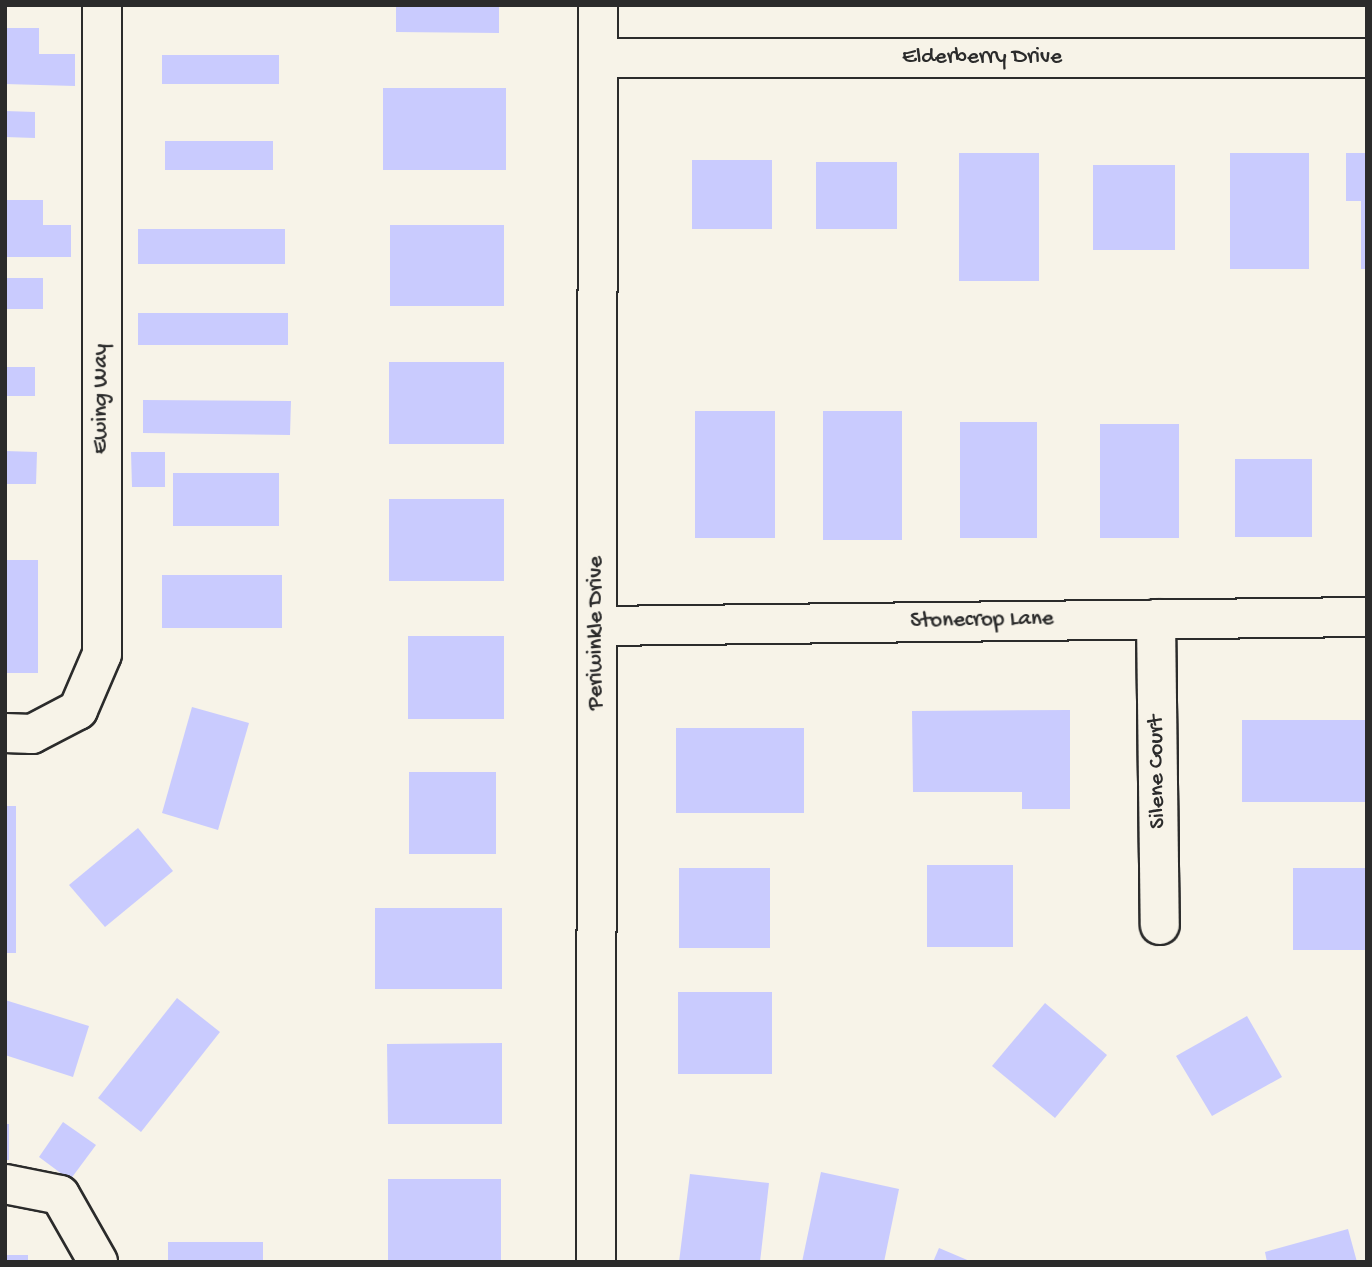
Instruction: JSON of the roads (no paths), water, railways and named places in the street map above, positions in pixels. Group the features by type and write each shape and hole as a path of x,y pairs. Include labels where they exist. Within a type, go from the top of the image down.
{"street":[{"name":"Ewing Way","path":"5,733 32,734 78,710 102,654 102,5"},
{"name":"Periwinkle Drive","path":"596,1262 598,5"},
{"name":"Elderberry Drive","path":"598,58 1367,58"},
{"name":"Stonecrop Lane","path":"597,626 1367,617"},
{"name":"Silene Court","path":"1156,619 1160,925"},
{"path":"5,1184 60,1195 98,1262"}]}
